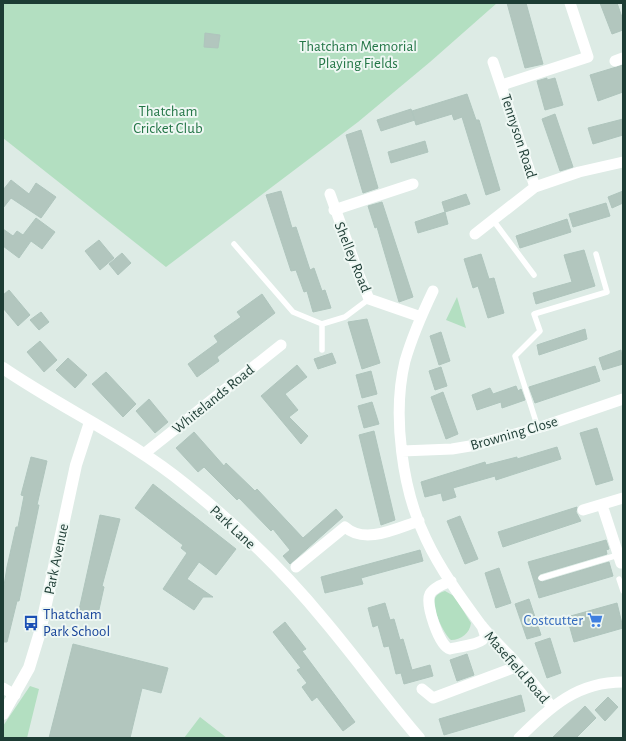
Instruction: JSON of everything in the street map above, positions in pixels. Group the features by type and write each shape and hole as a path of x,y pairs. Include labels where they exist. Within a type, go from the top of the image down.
{"street":[{"name":"Tennyson Road","path":"502,85 588,57 570,3"},
{"name":"Tennyson Road","path":"494,62 536,187"},
{"path":"475,234 536,187 579,172 623,162"},
{"name":"Shelley Road","path":"334,210 413,184"},
{"name":"Shelley Road","path":"330,194 334,210 369,298 421,317"},
{"name":"Masefield Road","path":"433,291 410,345 402,378 400,417 402,451 408,484 419,521 426,538 451,581 482,626 552,707"},
{"name":"Whitelands Road","path":"145,453 281,345"},
{"name":"Park Lane","path":"3,368 31,388 145,453 187,486 243,535 288,580 324,620 372,682 419,738"},
{"name":"Browning Close","path":"402,451 452,449 476,445 538,428 623,399"},
{"name":"Park Avenue","path":"3,714 29,668 40,632 76,465 90,422"},
{"path":"583,510 623,498"},
{"path":"602,505 619,559"},
{"path":"296,567 345,528 351,533 365,535 384,532 419,521"},
{"name":"Masefield Road","path":"451,581 434,589 429,597 429,605 443,644 450,649 478,643 484,638 485,635 482,626"},
{"path":"422,689 433,698 518,666"},
{"path":"519,738 552,707 580,689 605,682 623,682"},
{"path":"3,688 15,695"}],"lane":[{"path":"493,220 534,275"},
{"path":"234,244 293,312 322,324 345,317 369,298"},
{"path":"538,428 515,356 540,331 534,314 607,292 596,254"},
{"path":"322,324 322,350"},
{"path":"540,578 619,559"},
{"path":"619,579 623,591"}],"green space":[{"name":"Thatcham Cricket Club","path":"3,3 497,3 430,62 358,122 166,267 3,138"},
{"path":"457,297 466,328 446,320"},
{"path":"445,591 454,596 471,623 467,633 455,640 451,640 445,633 436,614 434,602 435,598 439,593"},
{"path":"30,686 39,689 27,738 3,738 3,726"},
{"path":"200,717 227,738 184,738"}],"building":[{"path":"507,3 526,3 543,64 525,68"},
{"path":"600,3 617,3 623,20 623,30 612,34"},
{"path":"205,33 220,35 218,48 204,47"},
{"path":"623,65 623,92 598,101 590,75"},
{"path":"547,78 547,80 555,78 563,105 545,110 537,81"},
{"path":"467,94 476,120 479,120 500,190 486,195 462,117 454,120 452,114 416,125 412,111"},
{"path":"411,109 415,120 381,131 377,120"},
{"path":"555,114 573,167 560,171 542,119"},
{"path":"623,119 623,135 593,144 588,128"},
{"path":"361,130 378,188 363,193 346,135"},
{"path":"425,141 428,152 391,163 388,152"},
{"path":"11,180 29,194 36,183 56,197 41,218 11,198 3,208 3,190"},
{"path":"281,191 292,228 296,227 310,270 314,268 322,291 325,290 331,308 313,312 307,291 304,292 296,270 291,271 266,195"},
{"path":"623,191 623,203 612,208 608,197"},
{"path":"466,194 470,204 445,212 442,202"},
{"path":"382,202 413,297 399,302 377,227 375,228 368,206"},
{"path":"606,203 610,216 573,227 569,214"},
{"path":"445,212 448,224 418,233 415,222"},
{"path":"36,218 55,232 42,249 31,241 19,258 3,246 3,229 13,236 17,231 23,235"},
{"path":"567,219 571,232 520,248 516,236"},
{"path":"99,240 114,258 100,270 85,251"},
{"path":"584,250 595,286 536,304 533,293 572,282 564,255"},
{"path":"122,253 131,263 118,275 109,264"},
{"path":"481,254 489,279 494,278 504,313 488,318 478,286 473,288 464,259"},
{"path":"9,290 30,315 18,326 3,308 3,295"},
{"path":"262,294 275,313 217,357 219,361 197,377 188,364 218,342 214,336 241,317 237,312"},
{"path":"41,312 49,322 39,330 30,320"},
{"path":"367,319 380,363 362,369 348,322"},
{"path":"585,329 587,339 539,355 537,345"},
{"path":"441,332 450,361 439,365 430,336"},
{"path":"40,341 57,360 44,372 27,352"},
{"path":"621,350 623,364 603,370 599,358"},
{"path":"332,353 336,363 318,369 314,359"},
{"path":"68,358 87,375 75,388 56,370"},
{"path":"297,365 307,377 285,394 298,410 289,417 308,436 301,444 261,396"},
{"path":"595,366 600,381 535,403 529,387"},
{"path":"441,367 447,386 435,390 429,371"},
{"path":"371,371 377,394 362,398 356,375"},
{"path":"106,372 136,404 123,417 92,384"},
{"path":"516,386 518,391 521,389 525,400 502,408 501,402 477,410 472,395 490,388 493,394"},
{"path":"443,392 458,434 446,439 431,397"},
{"path":"149,399 168,422 155,433 136,411"},
{"path":"372,402 379,424 364,428 358,406"},
{"path":"597,428 613,480 596,485 580,433"},
{"path":"374,431 395,520 381,525 359,435"},
{"path":"194,432 224,466 226,463 255,491 257,489 303,538 336,509 343,517 290,564 283,556 290,550 273,529 271,531 239,498 237,500 204,467 198,472 176,448"},
{"path":"557,447 561,459 496,480 495,476 453,488 456,497 443,501 441,493 425,497 421,482 485,462 486,465 517,457 517,459"},
{"path":"31,457 47,461 19,601 17,601 7,642 3,642 3,592 7,567 16,527 18,527 24,496 21,495"},
{"path":"153,484 236,549 216,575 199,562 187,579 213,597 203,597 194,610 163,589 187,553 181,548 183,545 135,508"},
{"path":"577,507 576,512 581,521 503,547 498,532"},
{"path":"100,515 120,519 102,586 104,587 98,614 79,610"},
{"path":"460,516 478,559 465,564 447,521"},
{"path":"606,540 609,549 606,550 607,554 540,574 537,579 542,582 609,562 613,576 539,598 528,562"},
{"path":"420,550 423,561 361,578 363,584 325,593 321,577"},
{"path":"499,568 511,603 496,608 485,573"},
{"path":"529,599 541,635 527,639 515,604"},
{"path":"385,603 390,620 394,619 400,640 403,639 412,670 430,665 433,676 404,684 401,673 396,674 389,646 384,647 378,625 373,627 368,608"},
{"name":"Costcutter","path":"617,603 623,628 574,642 567,617"},
{"path":"285,622 306,649 302,651 355,722 343,731 317,697 312,701 302,687 307,683 297,670 301,668 273,632"},
{"path":"550,638 561,673 547,678 535,643"},
{"path":"73,644 168,668 161,693 142,688 130,738 49,738"},
{"path":"467,654 474,675 457,681 450,660"},
{"path":"521,695 525,711 444,735 439,719"},
{"path":"608,697 618,707 605,721 595,710"},
{"path":"585,706 596,718 576,738 552,738"}],"place":[{"name":"Costcutter","path":"595,620"},
{"name":"Thatcham Park School","path":"31,623"}],"park label":[{"name":"Thatcham Memorial Playing Fields","path":"358,54"}]}
